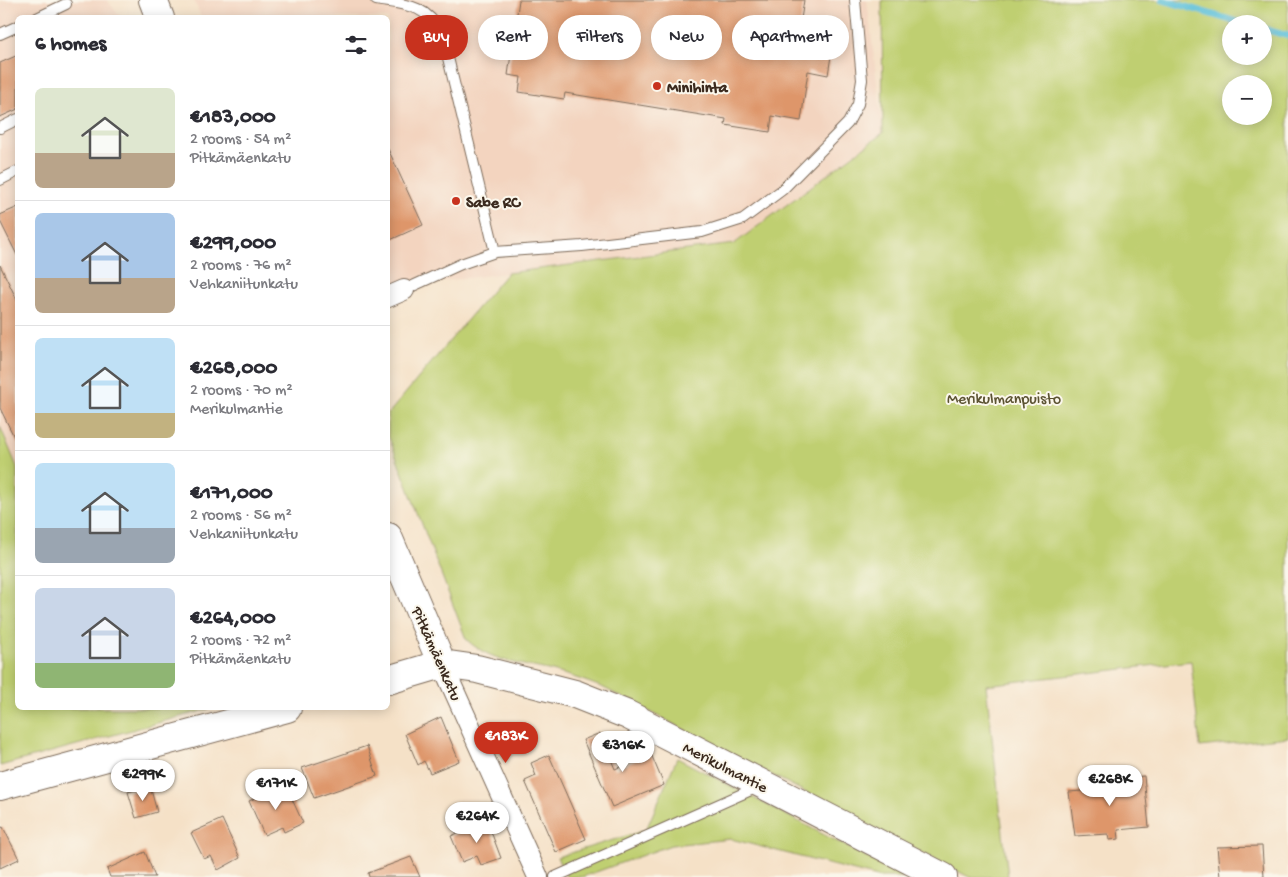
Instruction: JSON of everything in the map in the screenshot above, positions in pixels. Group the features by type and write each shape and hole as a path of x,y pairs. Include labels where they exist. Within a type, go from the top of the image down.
{"street":[{"path":"153,0 159,15"},
{"name":"Pitkämäenkatu","path":"390,542 442,664 538,877"},
{"path":"390,679 442,664"},
{"name":"Merikulmantie","path":"442,664 477,669 575,694 628,715 943,877"},
{"path":"0,786 280,710"}],"lane":[{"path":"376,0 420,8 434,21 442,33 495,252"},
{"path":"396,293 461,264 495,252 582,246 702,232 743,219 782,190 848,123 858,104 862,80 855,0"},
{"path":"42,15 66,4"},
{"path":"0,34 15,27"},
{"path":"0,128 15,120"},
{"path":"0,180 15,172"},
{"path":"555,877 762,785"}],"shaded area":[{"path":"7,0 107,0 118,15 15,15 15,563 0,567 0,2"},
{"path":"194,0 867,0 883,133 734,244 390,288 390,15 200,15"}],"green space":[{"name":"Merikulmanpuisto","path":"882,0 1288,0 1288,737 1200,747 1191,661 986,685 1008,877 969,877 604,688 580,679 508,661 485,653 466,639 390,440 390,412 507,273 734,244 883,133"},
{"path":"0,426 15,462 15,710 205,710 0,766"},
{"path":"677,758 905,877 878,877 731,839 671,845 582,877 567,877 557,857 646,830"}],"building":[{"path":"519,0 804,0 802,15 732,15 732,60 830,60 828,75 808,71 801,121 772,116 770,132 725,125 726,119 565,93 564,99 519,92 521,77 508,75 510,60 548,60 548,15 517,15"},
{"path":"15,56 15,110 0,117 0,63"},
{"path":"390,153 423,225 390,240"},
{"path":"15,208 15,251 0,221 0,215"},
{"path":"0,265 15,296 15,439 0,408"},
{"path":"441,717 459,761 430,773 424,761 418,765 405,734"},
{"path":"600,733 615,769 651,754 664,785 612,807 583,740"},
{"path":"367,746 377,776 314,798 302,768"},
{"path":"549,755 586,839 556,852 525,781 536,776 531,763"},
{"path":"1144,776 1149,827 1118,830 1119,839 1109,840 1108,834 1075,836 1069,792 1094,790 1093,780"},
{"path":"285,784 303,823 284,832 282,827 264,835 249,801"},
{"path":"150,786 157,812 136,818 128,792"},
{"path":"222,819 240,858 218,870 211,856 204,859 191,833"},
{"path":"487,821 501,858 481,865 477,856 462,862 451,836"},
{"path":"3,827 19,859 0,868 0,828"},
{"path":"1262,846 1264,877 1220,877 1217,847"},
{"path":"145,852 155,877 110,877 107,869"},
{"path":"411,857 420,877 369,877 368,873"}],"waterway":[{"path":"1163,0 1222,17"},
{"path":"1272,31 1288,36"}],"place":[{"name":"Minihinta","path":"657,86"},
{"name":"Sabe RC","path":"456,201"}]}
